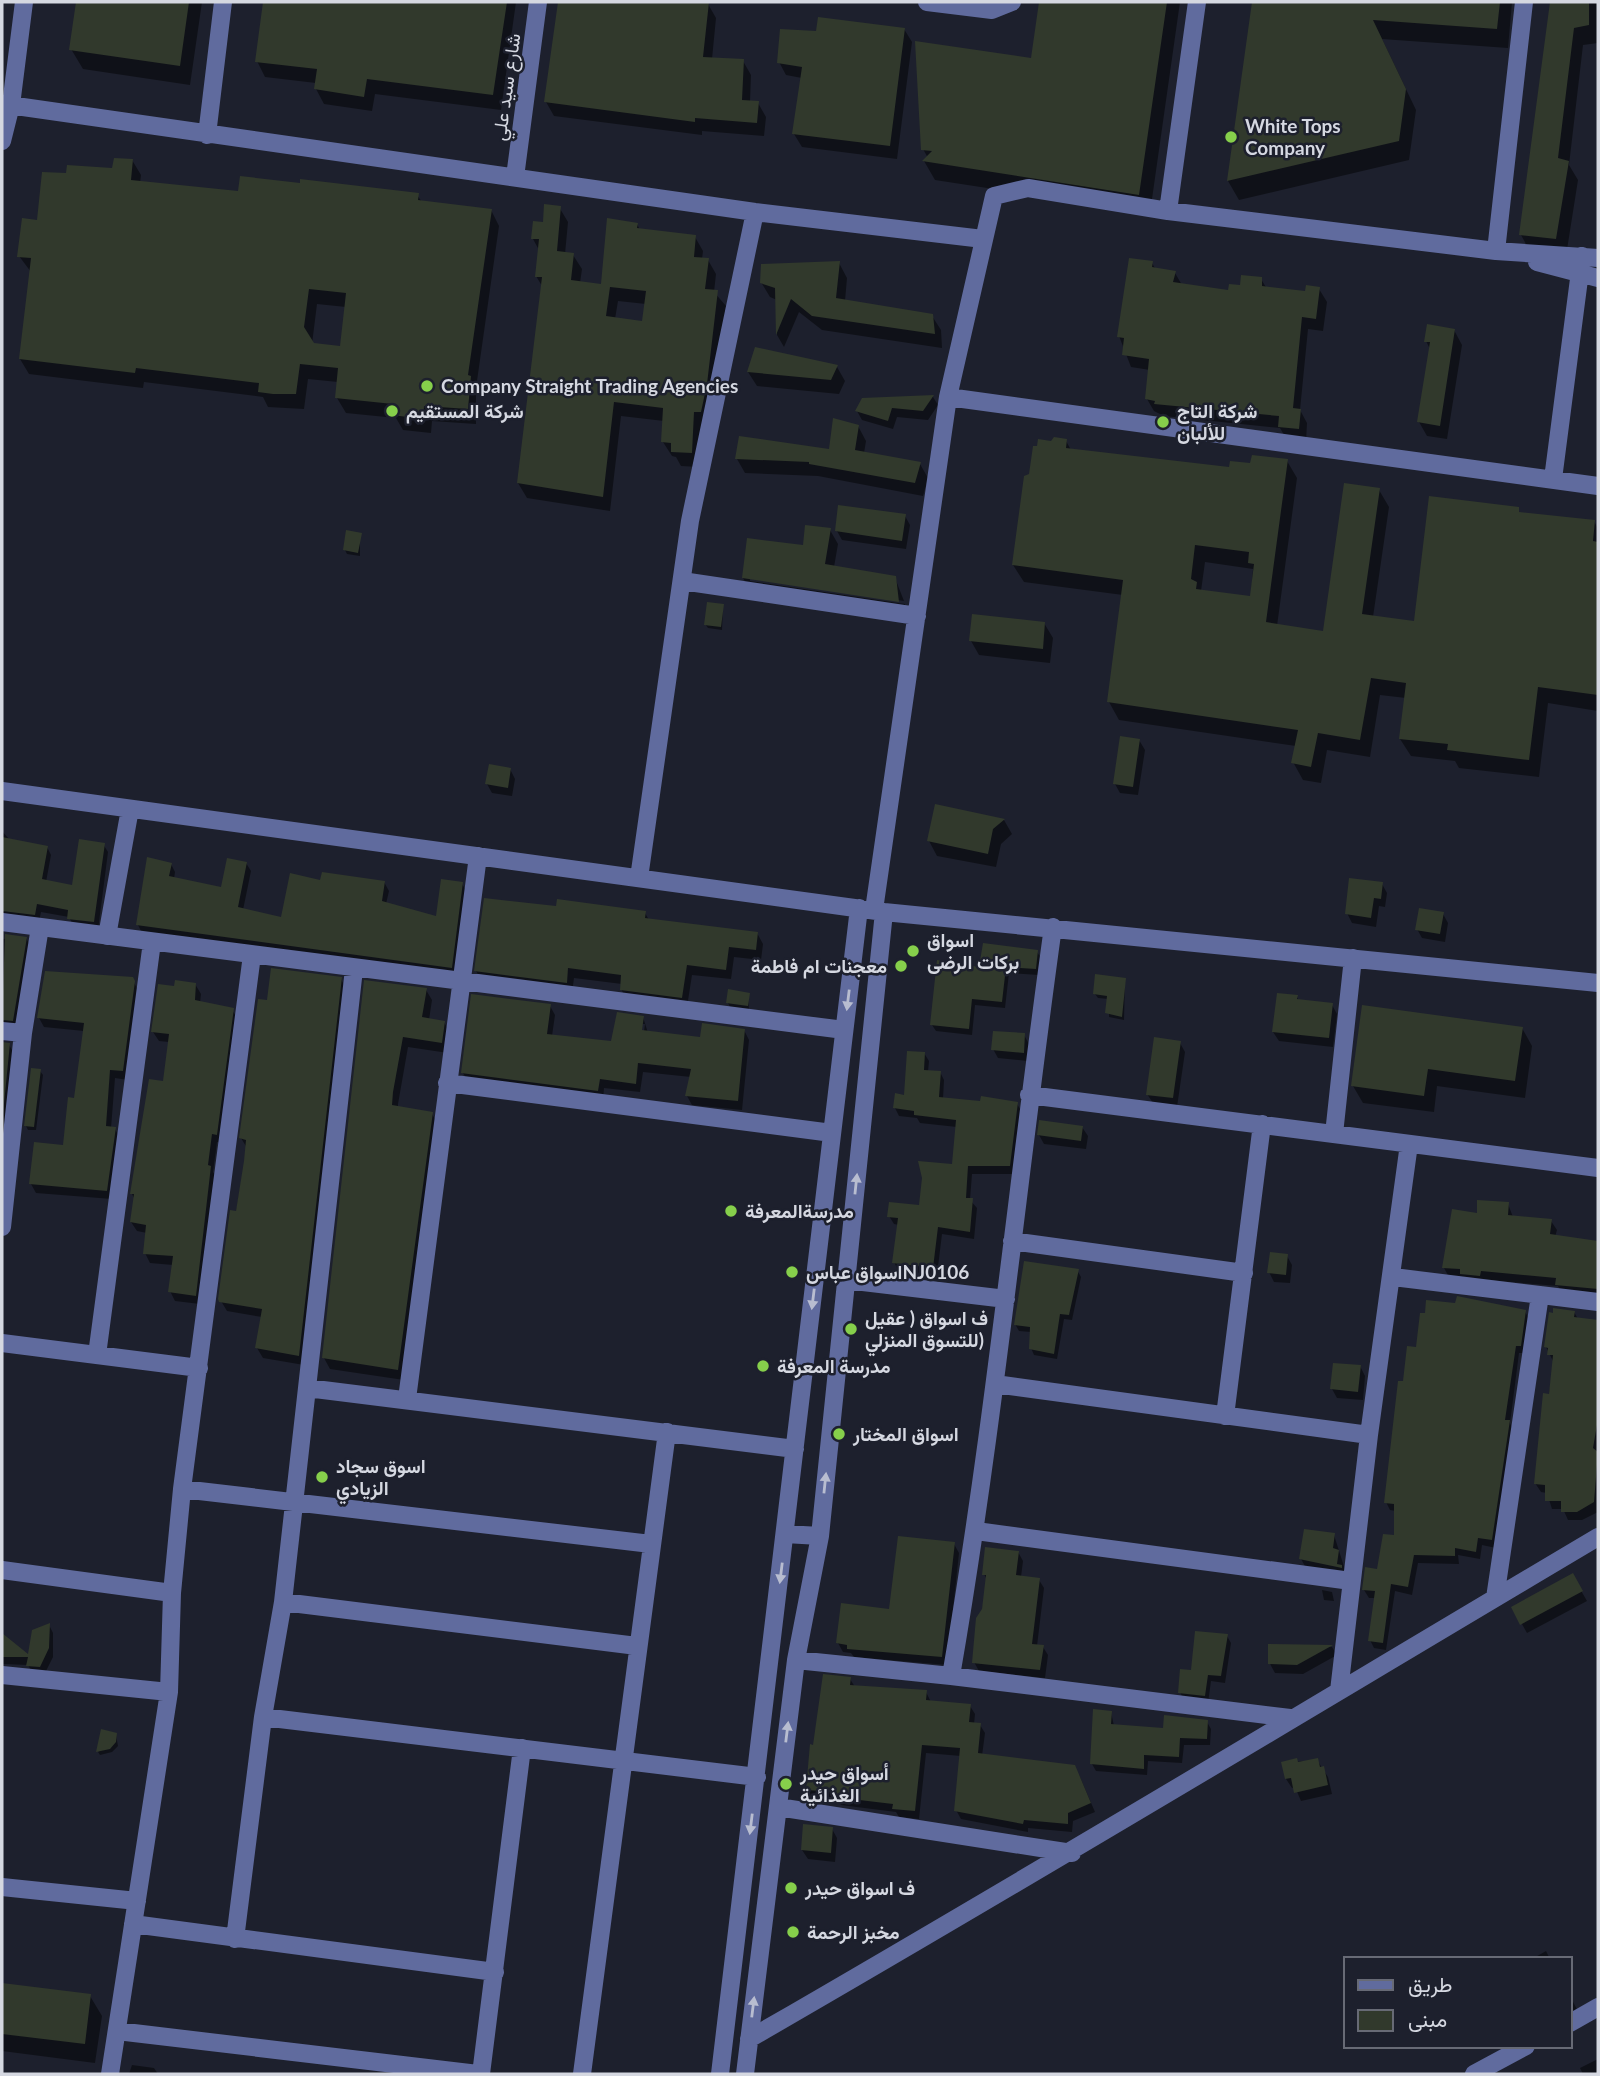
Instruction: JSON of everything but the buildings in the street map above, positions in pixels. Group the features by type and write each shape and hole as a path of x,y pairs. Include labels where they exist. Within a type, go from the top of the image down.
{"street":[{"path":"2,141 23,2"},
{"path":"207,135 223,2"},
{"name":"شارع سيد علي","path":"515,177 538,2"},
{"path":"927,2 992,10 1012,3"},
{"path":"1168,211 1197,2"},
{"path":"1496,251 1524,2"},
{"path":"6,105 755,212 983,239"},
{"path":"745,2074 796,1660 820,1536 846,1280 873,910 948,397 994,196 1028,188 1168,211 1586,262 1598,278"},
{"path":"639,878 691,521 755,212"},
{"path":"1553,479 1586,262"},
{"path":"948,397 1598,485"},
{"path":"682,581 917,616"},
{"path":"2,792 873,910 1598,983"},
{"path":"107,936 130,809"},
{"path":"407,1399 478,856"},
{"path":"720,2074 845,1030 873,910"},
{"path":"2,922 460,983 845,1030"},
{"path":"2,1227 7,1140 40,927"},
{"path":"951,1676 976,1531 1029,1095 1053,927"},
{"path":"97,1355 152,942"},
{"path":"110,2074 169,1692 172,1593 182,1489 252,955"},
{"path":"1334,1134 1353,958"},
{"path":"235,1939 263,1717 283,1602 354,969"},
{"path":"2,1031 23,1033"},
{"path":"447,1083 832,1133"},
{"path":"1029,1095 1598,1168"},
{"path":"1224,1416 1262,1124"},
{"path":"1339,1691 1369,1434 1393,1277 1409,1144"},
{"path":"1012,1241 1244,1273"},
{"path":"1393,1277 1598,1302"},
{"path":"846,1280 1006,1300"},
{"path":"1495,1598 1540,1295"},
{"path":"2,1343 199,1368"},
{"path":"995,1384 1369,1434"},
{"path":"307,1388 795,1449"},
{"path":"582,2074 667,1432"},
{"path":"182,1489 651,1544"},
{"path":"976,1531 1351,1581"},
{"path":"785,1534 820,1536"},
{"path":"749,2039 1072,1853 1290,1718 1598,1536"},
{"path":"2,1570 172,1593"},
{"path":"283,1602 637,1646"},
{"path":"796,1660 951,1676 1290,1718"},
{"path":"2,1675 169,1692"},
{"path":"263,1717 757,1777"},
{"path":"117,2031 480,2074 522,1748"},
{"path":"778,1807 1072,1853"},
{"path":"2,1887 137,1901"},
{"path":"133,1924 495,1972"},
{"path":"1572,2021 1598,2007"},
{"path":"1474,2074 1522,2048"}],"place":[{"name":"White Tops Company","path":"1231,137"},
{"name":"Company Straight Trading Agencies","path":"427,386"},
{"name":"شركة المستقيم","path":"392,411"},
{"name":"شركة التاج للألبان","path":"1163,422"},
{"name":"اسواق بركات الرضى","path":"913,951"},
{"name":"معجنات ام فاطمة","path":"901,966"},
{"name":"مدرسةالمعرفة","path":"731,1211"},
{"name":"اسواق عباسNJ0106","path":"792,1272"},
{"name":"ف اسواق ( عقيل للتسوق المنزلي)","path":"851,1329"},
{"name":"مدرسة المعرفة","path":"763,1366"},
{"name":"اسواق المختار","path":"839,1434"},
{"name":"اسوق سجاد الزيادي","path":"322,1477"},
{"name":"أسواق حيدر الغذائية","path":"786,1784"},
{"name":"ف اسواق حيدر","path":"791,1888"},
{"name":"مخبز الرحمة","path":"793,1932"}]}
